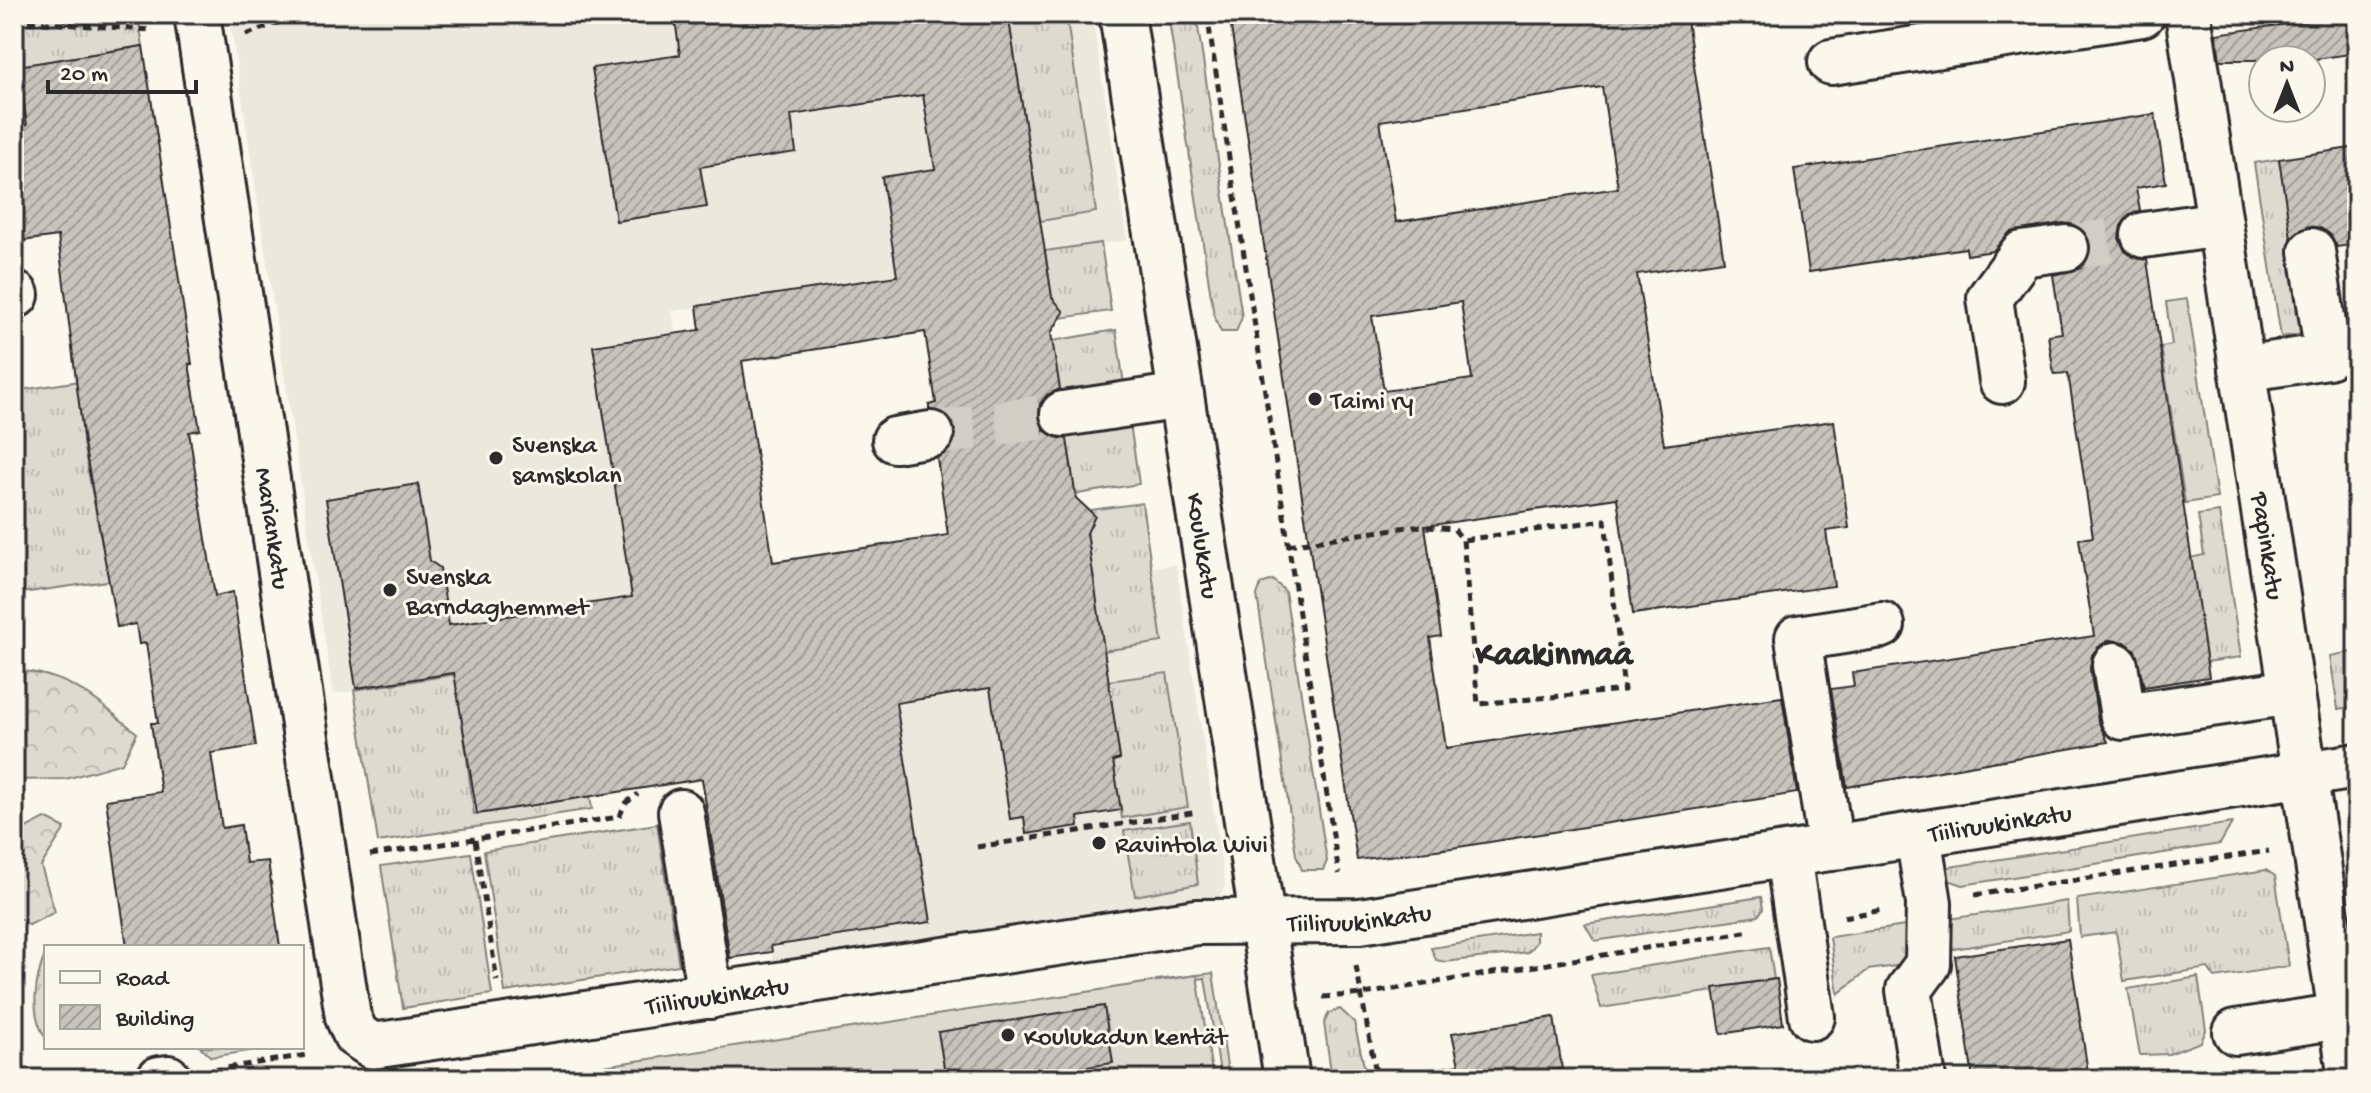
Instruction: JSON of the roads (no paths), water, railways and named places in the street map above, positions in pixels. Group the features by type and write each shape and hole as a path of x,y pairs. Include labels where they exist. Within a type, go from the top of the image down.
{"street":[{"name":"Mariankatu","path":"197,14 348,1017 352,1030 361,1040"},
{"name":"Koulukatu","path":"1122,14 1287,1079"},
{"path":"1831,62 1995,25 2142,14"},
{"name":"Papinkatu","path":"2188,14 2351,1079"},
{"path":"2144,235 2220,224"},
{"path":"2002,381 1990,298 2022,254 2066,248"},
{"path":"2242,369 2328,356 2312,251"},
{"path":"1063,414 1181,396"},
{"path":"1831,848 1798,638 1882,625"},
{"path":"2115,665 2123,717 2292,692"},
{"name":"Tiiliruukinkatu","path":"361,1040 373,1046 389,1046 1197,922 1347,921 2357,766"},
{"path":"681,812 710,996"},
{"path":"1918,835 1929,903 1928,964 1909,990 1923,1079"},
{"path":"1788,855 1812,1017"},
{"path":"2236,1032 2342,1016"}],"tunnel":[{"path":"2066,248 2144,235"},
{"path":"931,434 1063,414"}],"place":[{"name":"Taimi ry","path":"1315,399"},
{"name":"Svenska samskolan","path":"496,458"},
{"name":"Svenska Barndaghemmet","path":"390,590"},
{"name":"Ravintola Wivi","path":"1099,843"},
{"name":"Koulukadun kentät","path":"1008,1035"}],"district":[{"name":"Kaakinmaa","path":"1554,651"}]}
